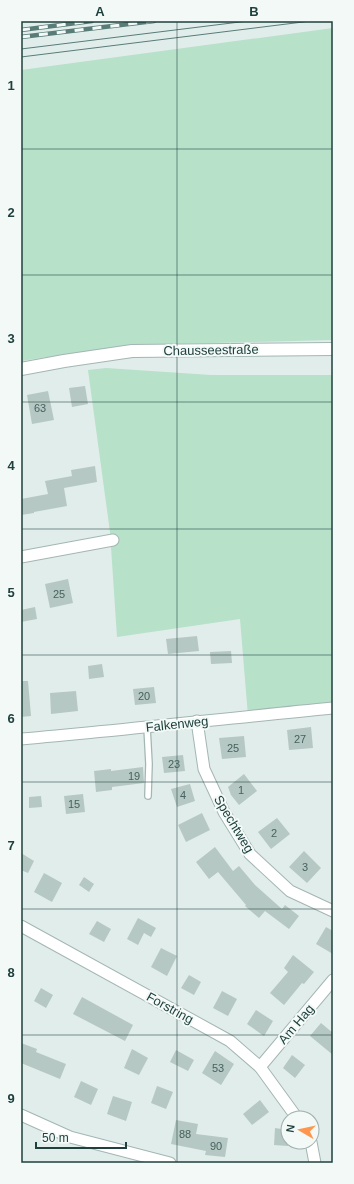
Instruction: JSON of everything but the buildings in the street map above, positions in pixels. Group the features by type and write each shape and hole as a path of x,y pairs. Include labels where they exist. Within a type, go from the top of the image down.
{"street":[{"name":"Chausseestraße","path":"21,369 132,351 333,349"},
{"path":"21,557 113,540"},
{"name":"Falkenweg","path":"21,739 333,708"},
{"name":"Spechtweg","path":"197,721 204,769 224,812 250,854 290,891 333,911"},
{"name":"Forstring","path":"21,926 230,1041 260,1067 291,1110"},
{"name":"Am Hag","path":"260,1067 333,980"},
{"path":"21,1115 70,1137 170,1163"},
{"path":"313,1150 315,1163"}],"lane":[{"path":"147,727 149,764 148,796"}],"green space":[{"path":"333,28 333,340 129,345 21,361 21,70"},
{"path":"106,368 211,375 333,375 333,708 248,716 240,619 117,637 110,532 88,370"}],"tram line":[{"path":"21,49 248,21"},
{"path":"21,57 311,21"}],"railway":[{"path":"21,30 92,21"},
{"path":"21,37 154,21"}]}
